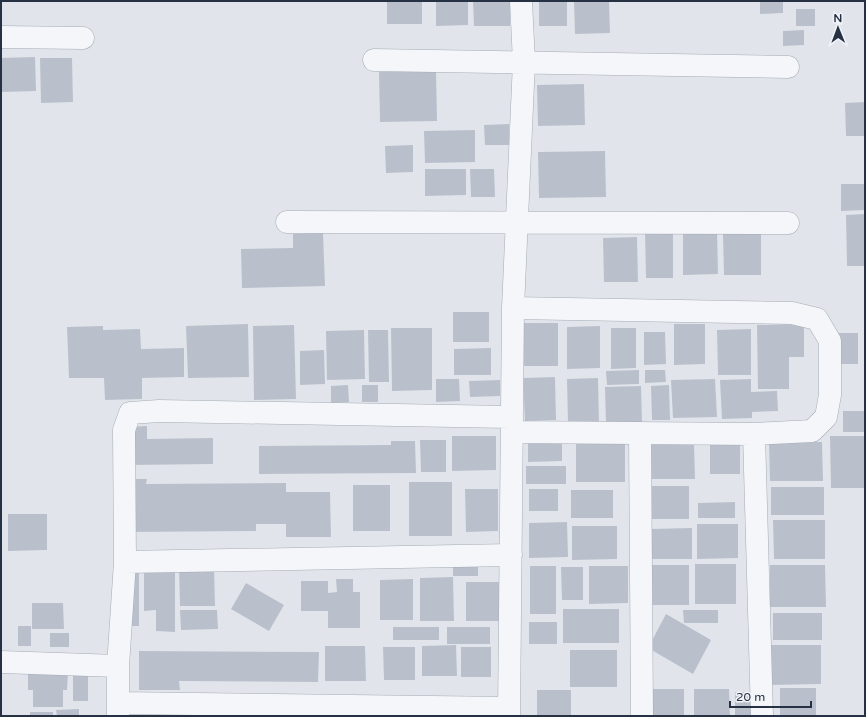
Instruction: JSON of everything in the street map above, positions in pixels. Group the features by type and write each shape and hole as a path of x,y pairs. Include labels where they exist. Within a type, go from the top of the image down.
{"street":[{"path":"513,308 755,314 792,313 817,319 830,341 830,395 826,418 812,431 754,434 640,433 512,425 159,411 130,414 124,430 125,562 118,666 118,710 509,712 511,555 512,425 513,308 524,62 521,1"},
{"path":"1,37 84,38"},
{"path":"374,60 788,66"},
{"path":"287,222 788,223"},
{"path":"640,433 642,716"},
{"path":"754,434 762,716"},
{"path":"125,562 511,555"},
{"path":"1,662 118,666"}],"building":[{"path":"387,1 422,1 422,24 387,24"},
{"path":"436,1 468,1 468,25 436,26"},
{"path":"473,1 510,1 510,26 474,26"},
{"path":"539,1 567,1 567,26 539,26"},
{"path":"574,1 609,1 610,33 575,34"},
{"path":"760,1 783,1 783,13 760,14"},
{"path":"796,9 815,9 815,26 796,26"},
{"path":"804,30 804,45 783,46 783,31"},
{"path":"35,57 36,91 1,92 1,58"},
{"path":"40,58 72,58 73,102 41,103"},
{"path":"436,71 437,121 380,122 379,72"},
{"path":"584,84 585,125 538,126 537,85"},
{"path":"865,102 865,136 846,136 845,103"},
{"path":"509,124 509,145 485,145 484,125"},
{"path":"475,130 475,162 425,163 424,131"},
{"path":"413,145 413,172 386,173 385,146"},
{"path":"605,151 606,197 539,198 538,152"},
{"path":"425,169 466,169 466,195 425,196"},
{"path":"470,169 494,169 495,197 471,197"},
{"path":"841,184 865,184 865,210 841,211"},
{"path":"865,214 865,266 847,266 846,215"},
{"path":"673,230 673,278 646,278 645,231"},
{"path":"717,231 718,274 683,275 683,232"},
{"path":"323,233 325,286 242,288 241,249 293,248 293,234"},
{"path":"723,233 761,233 761,275 724,275"},
{"path":"637,237 638,282 604,282 603,238"},
{"path":"453,312 489,312 489,342 453,342"},
{"path":"519,323 558,323 558,366 519,366"},
{"path":"248,324 249,377 188,378 186,326"},
{"path":"674,324 705,324 705,364 674,365"},
{"path":"804,324 804,357 789,357 789,389 758,389 757,325"},
{"path":"294,325 296,399 254,400 253,326"},
{"path":"103,326 103,330 140,329 141,349 184,348 184,377 142,378 142,399 105,400 104,378 69,378 67,327"},
{"path":"600,326 600,368 567,369 567,327"},
{"path":"391,328 432,328 432,390 392,391"},
{"path":"611,328 636,328 636,368 611,369"},
{"path":"751,329 751,375 718,375 717,330"},
{"path":"364,330 365,379 327,380 326,331"},
{"path":"368,330 388,330 389,382 369,382"},
{"path":"644,332 665,332 666,364 644,365"},
{"path":"837,333 858,333 858,364 837,364"},
{"path":"491,348 491,375 454,375 454,349"},
{"path":"324,350 325,384 300,385 300,351"},
{"path":"639,370 639,384 607,385 606,371"},
{"path":"645,370 665,370 666,382 645,383"},
{"path":"555,377 556,420 525,421 523,378"},
{"path":"598,378 599,423 568,424 567,379"},
{"path":"436,379 459,379 460,401 436,402"},
{"path":"715,379 717,417 673,418 671,380"},
{"path":"751,379 751,392 777,391 778,411 752,412 752,418 722,419 720,380"},
{"path":"500,380 500,396 470,397 469,381"},
{"path":"348,385 349,402 331,403 331,386"},
{"path":"362,385 378,385 378,402 362,402"},
{"path":"669,385 670,420 652,420 651,386"},
{"path":"641,386 642,423 606,424 605,387"},
{"path":"843,411 865,411 865,432 843,432"},
{"path":"147,426 147,439 213,438 213,464 129,465 128,427"},
{"path":"452,436 496,436 496,470 452,471"},
{"path":"830,436 865,436 865,488 831,488"},
{"path":"420,440 446,440 446,472 421,472"},
{"path":"391,441 415,441 416,473 259,474 259,446 391,445"},
{"path":"562,442 562,461 528,462 528,443"},
{"path":"650,442 694,442 695,479 650,479"},
{"path":"822,442 823,481 770,481 769,443"},
{"path":"576,444 625,444 625,482 576,482"},
{"path":"710,445 740,445 740,474 710,474"},
{"path":"526,466 566,466 566,484 526,484"},
{"path":"126,479 147,479 146,484 286,483 286,492 330,492 331,537 286,537 286,524 256,524 256,531 126,532"},
{"path":"409,482 452,482 452,536 409,536"},
{"path":"353,485 390,485 390,531 353,531"},
{"path":"652,486 689,486 689,519 652,519"},
{"path":"771,487 824,487 824,515 771,515"},
{"path":"465,489 498,489 498,531 466,532"},
{"path":"529,489 558,489 558,511 529,511"},
{"path":"571,490 613,490 613,518 571,518"},
{"path":"735,502 735,518 698,518 698,503"},
{"path":"8,514 47,514 47,550 8,551"},
{"path":"773,520 825,520 825,559 774,559"},
{"path":"567,522 568,557 529,558 529,523"},
{"path":"697,524 738,524 738,558 697,559"},
{"path":"572,526 617,526 617,559 572,560"},
{"path":"692,528 692,559 651,559 650,529"},
{"path":"453,559 478,559 478,576 453,576"},
{"path":"695,564 736,564 736,604 695,604"},
{"path":"646,565 689,565 689,605 646,605"},
{"path":"770,565 825,565 826,607 770,607"},
{"path":"530,566 556,566 556,614 530,614"},
{"path":"589,566 628,566 628,603 589,604"},
{"path":"144,567 175,567 175,632 156,631 156,610 144,611"},
{"path":"179,567 214,567 215,606 180,606"},
{"path":"561,567 583,567 583,600 562,600"},
{"path":"125,568 139,568 139,626 125,626"},
{"path":"453,577 454,621 420,621 420,578"},
{"path":"336,579 353,579 353,592 360,592 360,628 328,628 328,611 301,611 301,581 328,581 328,593 337,592"},
{"path":"413,579 413,620 380,620 380,580"},
{"path":"466,582 499,582 500,621 466,621"},
{"path":"246,583 284,605 269,631 231,609"},
{"path":"32,603 63,603 64,629 32,629"},
{"path":"563,609 619,609 619,643 563,643"},
{"path":"180,610 217,610 218,629 181,630"},
{"path":"683,610 718,610 718,623 684,623"},
{"path":"773,613 822,613 822,640 773,640"},
{"path":"666,614 711,640 693,674 648,648"},
{"path":"529,622 557,622 557,644 529,644"},
{"path":"18,626 31,626 31,646 18,646"},
{"path":"393,627 439,627 439,640 393,640"},
{"path":"447,627 490,627 490,644 447,644"},
{"path":"50,633 69,633 69,647 50,647"},
{"path":"456,645 457,676 422,676 422,646"},
{"path":"769,645 821,645 821,684 770,685"},
{"path":"325,646 365,646 366,681 325,681"},
{"path":"383,647 415,647 415,680 384,680"},
{"path":"461,647 491,647 491,677 461,677"},
{"path":"570,650 617,650 617,687 570,687"},
{"path":"139,651 319,652 318,682 179,681 180,690 139,690"},
{"path":"73,671 88,672 88,701 73,701"},
{"path":"28,674 68,674 67,690 63,690 63,707 33,707 33,690 28,690"},
{"path":"780,688 816,688 816,716 780,716"},
{"path":"652,689 684,689 684,716 652,716"},
{"path":"694,689 729,689 730,716 694,716"},
{"path":"537,690 571,690 571,716 537,716"},
{"path":"735,692 753,692 753,716 735,716"},
{"path":"79,709 79,716 57,716 56,710"},
{"path":"30,712 53,712 53,716 30,716"}]}
